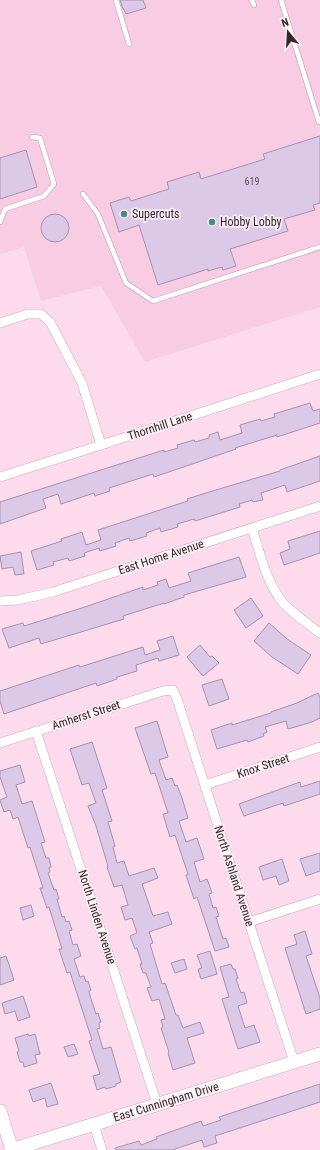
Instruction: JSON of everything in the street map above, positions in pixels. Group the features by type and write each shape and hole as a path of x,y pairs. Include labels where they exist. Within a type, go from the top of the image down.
{"street":[{"path":"0,324 28,314 41,314 50,322 82,383 101,445"},
{"name":"Thornhill Lane","path":"0,477 320,374"},
{"name":"East Home Avenue","path":"0,601 18,600 53,592 320,506"},
{"path":"252,528 268,575 279,596 295,614 320,633"},
{"name":"Amherst Street","path":"0,743 163,691 173,690"},
{"name":"North Ashland Avenue","path":"173,690 205,784 294,1062"},
{"name":"North Linden Avenue","path":"36,731 157,1104"},
{"name":"Knox Street","path":"205,784 320,747"},
{"path":"249,922 320,899"},
{"name":"East Cunningham Drive","path":"12,1150 320,1054"},
{"path":"0,1111 12,1150"},
{"path":"94,1124 102,1150"}],"lane":[{"path":"116,0 129,44"},
{"path":"281,0 319,122"},
{"path":"0,222 5,209 44,196 54,184 40,138 32,136"},
{"path":"83,194 98,214 126,283 153,301 320,248"}],"shaded area":[{"path":"0,0 320,0 320,307 145,362 101,286 41,301 24,247 0,254"}],"building":[{"path":"120,0 143,0 146,8 126,14"},
{"name":"Hobby Lobby","path":"320,136 320,203 313,205 315,210 284,219 288,231 230,249 236,266 223,270 222,267 208,271 208,269 158,285 139,225 119,232 110,203 129,197 131,201 169,189 167,182 199,172 201,179 265,159 263,154"},
{"path":"26,150 37,187 0,199 0,158"},
{"path":"55,214 61,215 65,218 68,222 68,234 65,238 61,241 55,242 49,241 45,238 42,234 41,228 42,222 45,218 49,215"},
{"path":"310,403 313,411 320,409 320,423 277,437 277,435 235,448 236,449 154,477 153,474 109,488 110,491 95,496 94,493 61,504 58,494 43,499 46,508 0,524 0,502 164,450 164,452 178,448 177,445 194,440 195,442 209,438 209,435 218,432 220,440 242,433 240,425 260,419 261,421 275,417 274,414"},
{"path":"320,456 320,481 287,492 285,485 261,493 263,500 253,502 252,500 239,504 240,507 195,521 194,519 177,524 178,527 161,532 160,528 146,533 147,536 130,541 129,538 115,543 116,546 100,551 99,548 84,553 85,556 69,561 68,558 53,562 54,565 37,570 31,551 62,541 61,539 82,532 86,545 101,540 98,530 188,501 187,499 280,471"},
{"path":"320,531 320,553 284,565 280,553 290,549 288,541"},
{"path":"21,552 24,574 15,575 13,567 2,569 0,556"},
{"path":"239,557 246,577 184,595 184,597 164,604 123,616 124,619 41,644 39,638 9,648 2,629 23,623 24,626 143,587 143,590 158,585 157,582 166,579 169,588 191,581 188,573"},
{"path":"251,598 263,616 246,628 234,610"},
{"path":"269,623 287,639 311,655 298,674 272,657 254,641"},
{"path":"173,636 179,655 159,661 158,658 136,665 137,671 117,677 117,679 97,686 96,683 4,714 0,701 0,691 79,665 80,667 143,647 145,655 160,650 157,641"},
{"path":"200,645 210,657 212,656 219,663 203,676 187,657"},
{"path":"222,679 229,699 209,706 202,685"},
{"path":"318,693 320,697 320,718 288,729 286,721 265,727 267,732 263,734 264,736 248,742 247,740 217,749 211,730 271,713"},
{"path":"157,721 168,757 159,760 166,780 172,778 175,786 177,785 182,798 188,818 179,821 186,842 197,838 204,859 194,862 200,882 207,879 212,893 209,894 213,908 216,907 219,916 216,917 221,933 223,939 226,938 229,947 215,951 197,897 194,899 186,875 188,874 175,835 170,837 163,814 168,813 155,773 151,774 135,728"},
{"path":"92,742 107,788 102,790 112,821 108,822 115,846 113,847 117,863 124,861 129,876 154,868 158,878 142,884 153,916 168,912 172,924 149,932 153,943 150,944 162,984 165,983 176,1015 178,1015 183,1028 200,1022 204,1033 187,1038 195,1063 173,1070 161,1028 163,1027 161,1020 165,1019 159,999 152,1001 147,988 151,987 146,973 143,973 137,948 135,949 130,936 137,933 132,918 125,920 121,907 128,905 122,885 114,887 96,826 88,806 96,803 89,783 82,785 70,749"},
{"path":"20,765 25,782 16,785 22,804 32,801 45,842 41,843 46,858 49,858 51,867 49,868 50,872 48,873 54,890 56,889 62,917 64,916 66,922 69,921 72,930 69,931 73,945 77,944 81,956 74,959 80,977 84,976 86,982 88,981 91,990 89,991 90,996 96,1014 98,1013 101,1022 99,1023 100,1028 97,1029 103,1049 111,1047 121,1082 116,1084 116,1086 106,1089 105,1087 97,1090 93,1076 100,1074 89,1041 92,1040 70,972 67,973 59,949 62,949 49,907 47,908 40,888 43,888 30,847 28,848 18,817 13,819 10,810 4,812 0,800 7,797 0,777 0,771"},
{"path":"320,781 320,794 284,806 283,803 244,816 239,804 300,782 301,787"},
{"path":"320,853 320,871 306,876 300,859"},
{"path":"282,859 289,881 279,885 276,876 263,880 259,867"},
{"path":"31,905 34,916 23,920 20,908"},
{"path":"305,931 312,954 306,956 320,998 320,1009 306,1014 285,948 297,944 294,935"},
{"path":"210,951 217,974 201,979 198,969 202,968 197,955"},
{"path":"6,956 14,980 0,985 0,958"},
{"path":"184,959 187,969 175,973 171,963"},
{"path":"231,964 233,969 235,969 238,978 236,979 241,993 244,992 247,1003 238,1006 245,1028 254,1025 260,1042 238,1049 222,999 229,997 220,967"},
{"path":"23,996 30,1017 18,1021 15,1011 5,1014 2,1003"},
{"path":"28,1034 29,1036 35,1034 40,1054 35,1055 37,1063 24,1067 23,1062 20,1062 17,1052 19,1051 15,1038"},
{"path":"74,1044 78,1054 68,1057 64,1047"},
{"path":"51,1083 58,1104 47,1107 45,1098 33,1102 29,1090"},
{"path":"320,1084 320,1102 215,1136 217,1143 204,1147 202,1140 172,1150 116,1150 115,1148 139,1141 141,1145 157,1139 156,1137 201,1121 203,1126 221,1120 219,1117"}],"place":[{"name":"Supercuts","path":"124,214"},
{"name":"Hobby Lobby","path":"212,222"}]}
